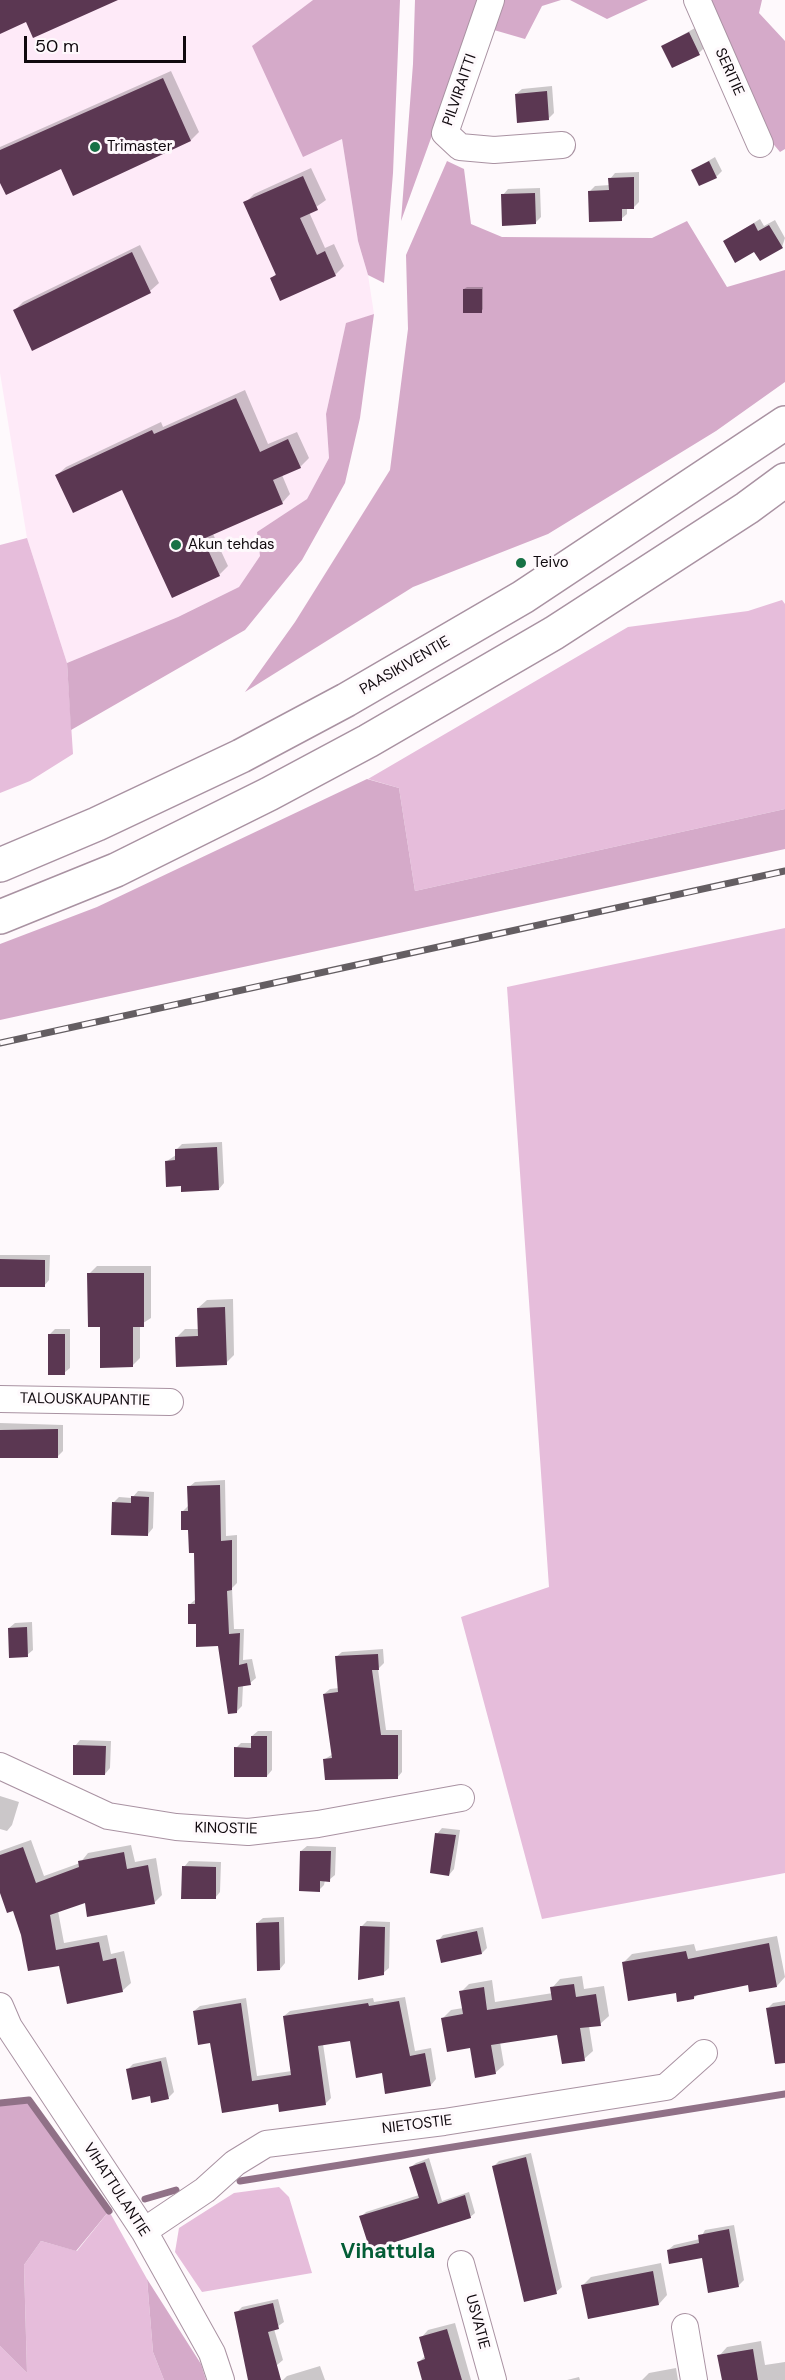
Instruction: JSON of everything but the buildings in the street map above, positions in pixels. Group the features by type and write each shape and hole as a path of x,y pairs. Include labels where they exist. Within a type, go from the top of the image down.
{"highway":[{"name":"PAASIKIVENTIE","path":"0,865 97,824 230,761 346,700 523,597 785,423"},
{"path":"0,917 116,870 269,794 378,735 554,633 737,514 785,480"}],"street":[{"name":"PILVIRAITTI","path":"491,0 446,133 460,147 494,150 562,145"},
{"name":"SERITIE","path":"697,0 760,144"},
{"name":"TALOUSKAUPANTIE","path":"0,1399 170,1402"},
{"name":"KINOSTIE","path":"0,1767 108,1816 176,1827 260,1830 318,1824 460,1798"},
{"name":"VIHATTULANTIE","path":"0,2006 9,2026 144,2231 212,2353 221,2380"},
{"name":"NIETOSTIE","path":"144,2231 205,2190 235,2163 266,2144 444,2122 666,2087 704,2053"},
{"name":"USVATIE","path":"461,2264 492,2380"},
{"path":"685,2326 694,2380"}],"shaded area":[{"path":"0,0 313,0 253,46 303,156 342,139 358,241 368,275 374,314 346,324 326,414 329,458 307,499 257,532 260,556 239,587 178,617 67,663 27,538 0,373"},
{"path":"313,0 400,0 393,173 384,283 368,275 358,241 342,139 303,157 252,46"},
{"path":"415,0 481,0 401,221 413,64"},
{"path":"496,0 561,0 542,6 525,39 487,28"},
{"path":"570,0 648,0 607,19"},
{"path":"704,0 762,0 759,13 785,41 785,149 780,152 760,128"},
{"path":"447,161 464,169 471,224 502,237 652,238 687,221 727,287 785,270 785,382 716,431 548,534 413,587 245,692 295,622 390,470 408,329 406,255"},
{"path":"374,314 360,418 345,483 302,560 245,630 71,730 67,663 178,617 239,587 260,556 257,532 307,499 329,458 326,414 346,323"},
{"path":"27,538 67,663 73,754 30,781 0,793 0,545"},
{"path":"782,600 785,604 785,809 415,891 399,788 368,779 628,627 748,611"},
{"path":"367,779 399,788 415,891 785,809 785,849 0,1020 0,944 97,907"},
{"path":"785,928 785,1873 542,1919 461,1617 549,1587 507,987"},
{"path":"29,2100 109,2211 76,2251 41,2241 24,2265 27,2373 0,2346 0,2103"},
{"path":"279,2187 289,2197 312,2273 202,2292 175,2252 179,2228 234,2193"},
{"path":"109,2211 147,2279 153,2352 164,2380 0,2380 0,2346 27,2373 24,2265 41,2241 77,2251"},
{"path":"147,2279 201,2364 206,2380 164,2380 153,2352"}],"waterway":[{"path":"240,2181 785,2094"},
{"path":"0,2103 29,2100 109,2211"},
{"path":"145,2199 176,2190"}],"railway":[{"path":"0,1043 785,871"}],"place":[{"name":"Trimaster","path":"95,147"},
{"name":"Akun tehdas","path":"176,545"},
{"name":"Teivo","path":"521,563"}],"district":[{"name":"Vihattula","path":"388,2252"}]}
